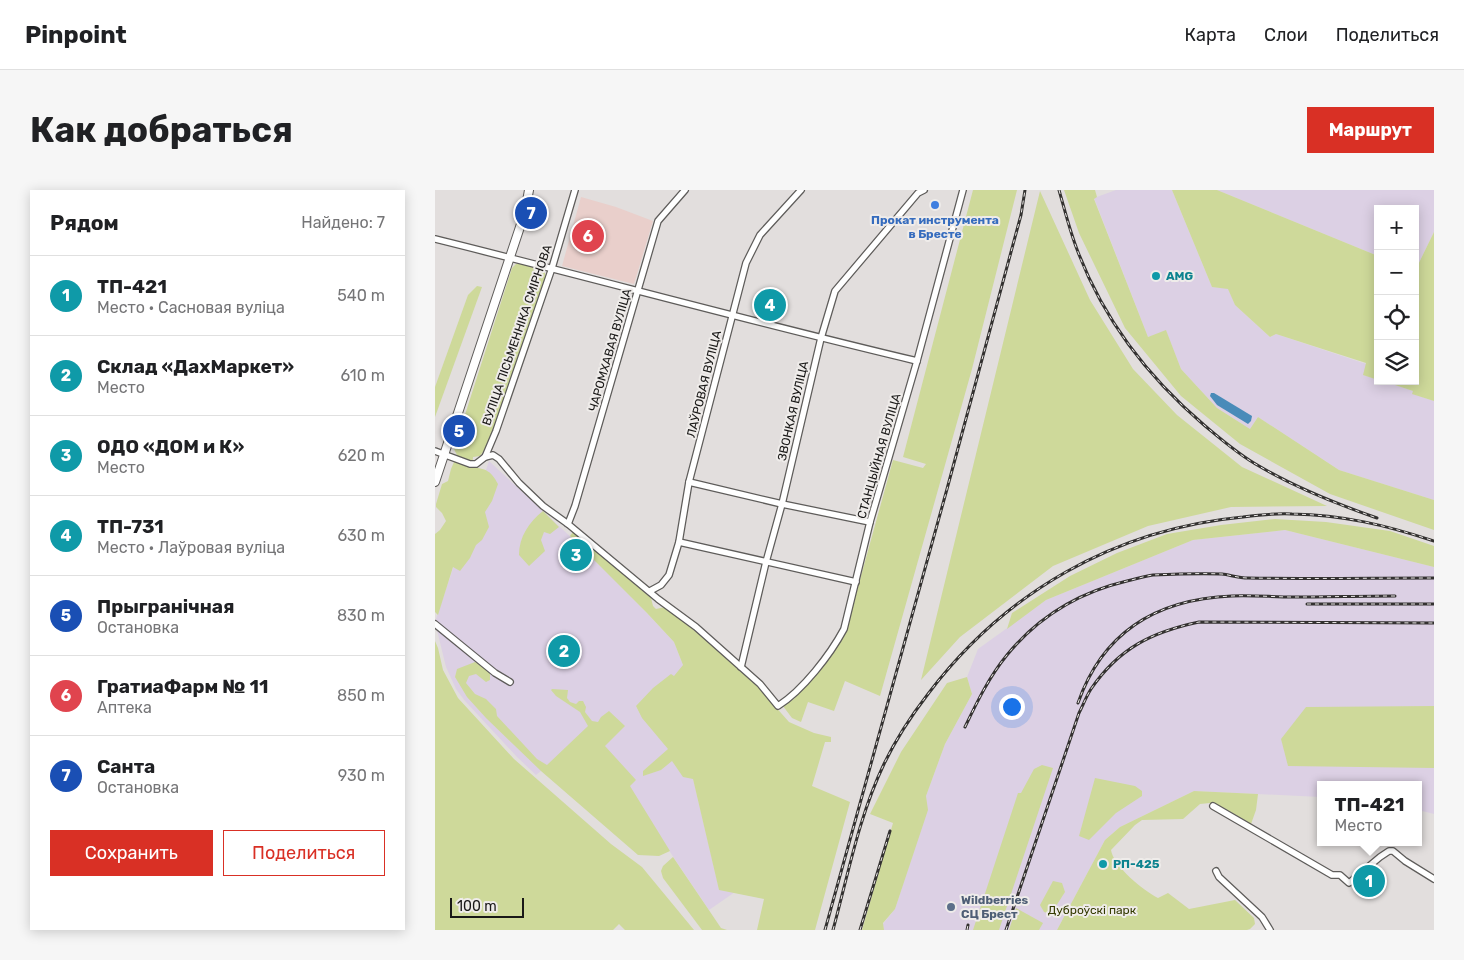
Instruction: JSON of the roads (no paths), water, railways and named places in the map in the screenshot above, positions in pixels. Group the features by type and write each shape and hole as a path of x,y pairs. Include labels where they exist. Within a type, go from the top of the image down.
{"main road":[{"path":"435,482 525,212 529,190"}],"street":[{"name":"ВУЛІЦА ПІСЬМЕННІКА СМІРНОВА","path":"485,457 497,431 552,268 575,190"},
{"name":"ЧАРОМХАВАЯ ВУЛІЦА","path":"568,524 575,506 658,220 685,190"},
{"name":"ЛАЎРОВАЯ ВУЛІЦА","path":"650,592 661,585 669,575 679,542 689,482 746,263 760,235 801,190"},
{"name":"ЗВОНКАЯ ВУЛІЦА","path":"741,667 821,338 835,291 918,193 924,190"},
{"name":"СТАНЦЫЙНАЯ ВУЛІЦА","path":"741,667 760,684 778,706 790,698 813,673 844,629 870,522 917,361 963,190"},
{"path":"435,240 917,361"},
{"path":"435,451 470,464 476,464 485,457 493,455 499,459 519,483 543,506 696,627 741,667"},
{"path":"689,482 870,522"},
{"path":"679,542 856,582"},
{"path":"435,624 495,673 510,682"},
{"path":"1213,806 1332,875 1340,875 1349,883 1380,856 1389,851 1393,851 1434,879"},
{"path":"1216,871 1219,877 1262,917 1270,930"}],"water":[{"path":"1211,393 1252,416 1251,421 1248,424 1217,405 1210,396"}],"railway":[{"path":"825,930 947,489 1021,215 1025,190"},
{"path":"1059,190 1075,244 1101,301 1130,346 1165,388 1204,425 1252,462 1302,488 1377,518"},
{"path":"833,930 868,804 884,764 899,737 922,702 958,658 992,625 1028,596 1066,572 1107,551 1151,535 1196,524 1243,517 1280,514 1329,516 1398,530 1434,541"},
{"path":"965,727 995,672 1019,641 1061,608 1077,599 1110,586 1150,575 1187,574 1222,574 1241,578 1434,578"},
{"path":"1078,703 1089,678 1102,656 1118,638 1157,612 1180,604 1232,596 1395,596"},
{"path":"1307,604 1434,604"},
{"path":"1006,930 1079,713 1089,692 1102,675 1125,652 1166,631 1199,622 1434,623"},
{"path":"860,930 890,831"},
{"path":"967,930 968,925"}],"place":[{"name":"Прокат инструмента в Бресте","path":"935,205"},
{"name":"Санта","path":"531,213"},
{"name":"ГратиаФарм № 11","path":"588,236"},
{"name":"AMG","path":"1156,276"},
{"name":"ТП-731","path":"770,305"},
{"name":"Прыгранічная","path":"459,431"},
{"name":"ОДО «ДОМ и К»","path":"576,555"},
{"name":"Склад «ДахМаркет»","path":"564,651"},
{"name":"РП-425","path":"1103,864"},
{"name":"ТП-421","path":"1369,881"},
{"name":"Wildberries СЦ Брест","path":"951,907"}],"park label":[{"name":"Дуброўскі парк","path":"1092,910"}]}
